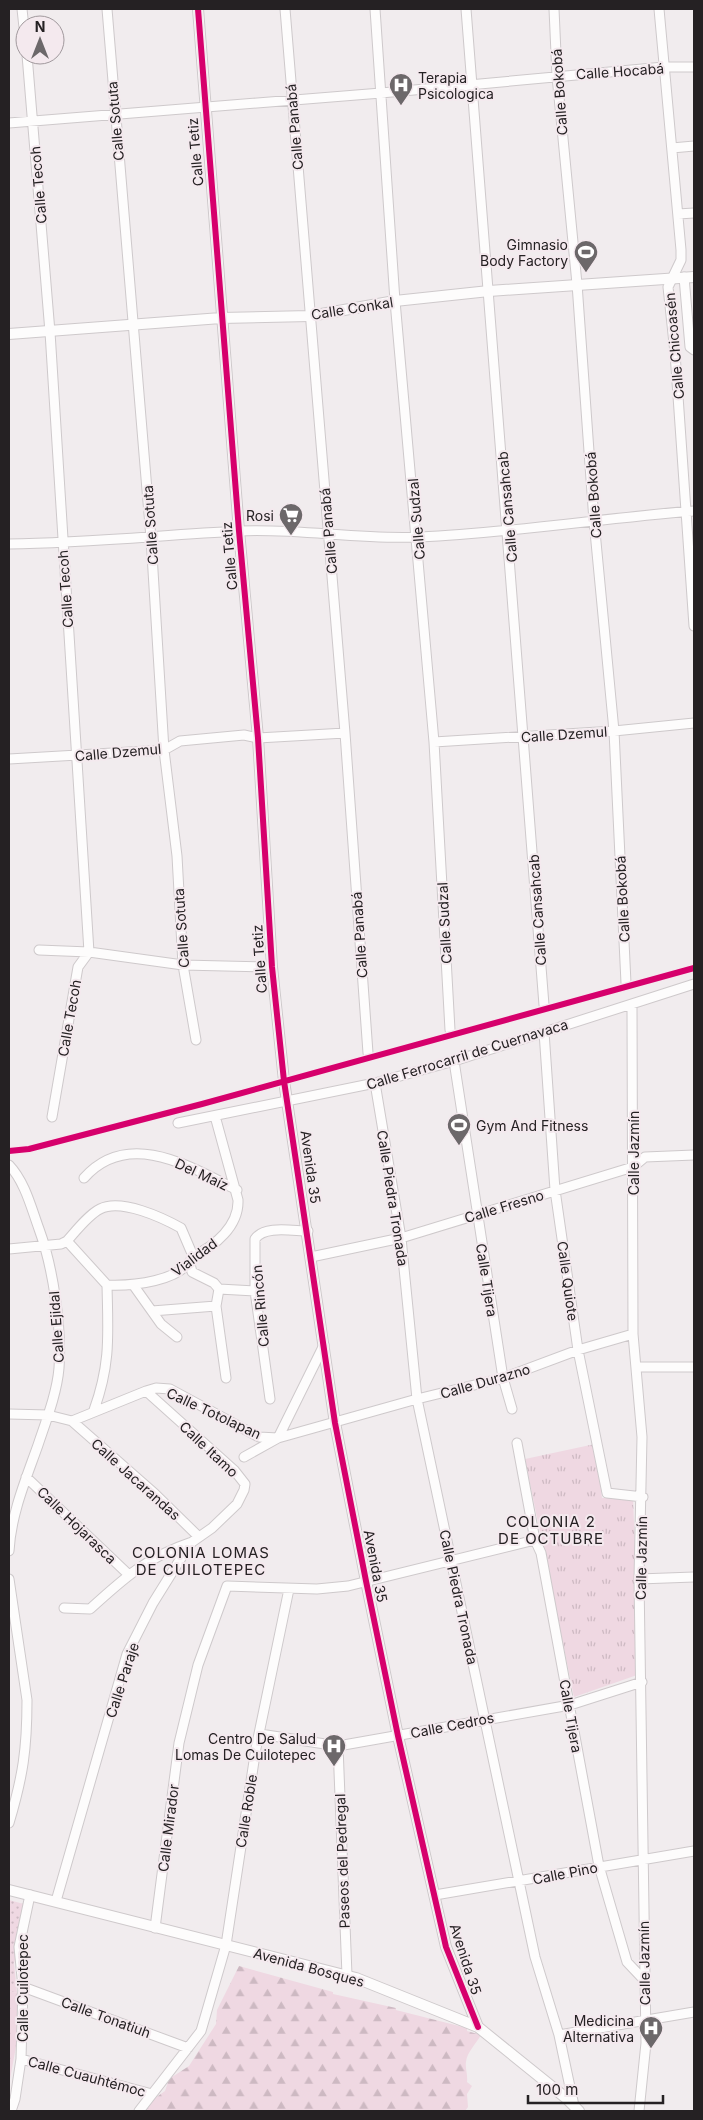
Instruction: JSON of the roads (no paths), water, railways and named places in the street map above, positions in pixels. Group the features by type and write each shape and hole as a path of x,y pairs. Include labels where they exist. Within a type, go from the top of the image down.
{"street":[{"name":"Calle Sotuta","path":"107,9 114,113 151,538 164,750 177,856 183,966 196,1040"},
{"name":"Calle Tetiz","path":"198,9 221,318 258,738 272,967 278,1034 288,1100"},
{"name":"Calle Panabá","path":"285,9 345,733 368,1053"},
{"name":"Calle Sudzal","path":"375,9 396,301 418,537 434,742 450,1030"},
{"name":"Calle Cansahcab","path":"466,9 525,737 544,1005"},
{"name":"Calle Bokobá","path":"554,9 556,76 577,284 594,521 614,731 626,983"},
{"name":"Calle Chicoasén","path":"659,9 681,260 668,287 690,512 694,626"},
{"name":"Calle Tecoh","path":"28,65 50,332 89,952 78,967 52,1117"},
{"name":"Calle Hocabá","path":"9,123 114,113 292,101 664,67 694,67"},
{"path":"672,148 694,146"},
{"path":"678,214 694,213"},
{"path":"689,277 690,347 694,350"},
{"name":"Calle Conkal","path":"9,334 221,318 310,316 396,301 489,291 689,277"},
{"path":"9,544 62,543 239,531 284,530 328,534 418,537 508,531 690,512"},
{"name":"Calle Dzemul","path":"434,742 614,731 694,722"},
{"name":"Calle Dzemul","path":"9,760 164,750 180,741 244,735 258,738 345,733"},
{"path":"39,950 89,952 183,966 272,967"},
{"name":"Calle Ferrocarril de Cuernavaca","path":"178,1123 375,1083 454,1061 694,984"},
{"name":"Calle Jazmín","path":"632,1004 633,1334 642,1437 643,1496 639,1579 646,2043 639,2111"},
{"name":"Calle Quiote","path":"544,1032 555,1190 578,1350 607,1493 643,1496"},
{"name":"Calle Tijera","path":"454,1061 503,1378 512,1409"},
{"name":"Calle Piedra Tronada","path":"375,1083 401,1238 417,1399 535,1957 559,2035 576,2109"},
{"name":"Avenida 35","path":"288,1100 335,1423 366,1581 398,1736 446,1948 478,2027"},
{"name":"Vialidad","path":"106,1285 134,1286 168,1277 208,1249 233,1223 238,1213 236,1190 215,1116"},
{"name":"Del Maíz","path":"84,1178 116,1157 149,1153 185,1164 236,1190"},
{"name":"Calle Fresno","path":"311,1257 401,1238 633,1167 645,1157 694,1155"},
{"name":"Calle Ejidal","path":"9,1165 21,1179 52,1271 59,1348 59,1370 48,1415 26,1476 9,1551"},
{"path":"9,1249 45,1246 66,1241 99,1209 121,1206 143,1211 182,1228 191,1260 192,1272 214,1283 219,1289 255,1291"},
{"name":"Calle Rincón","path":"270,1399 255,1291 255,1239 259,1234 266,1231 308,1231"},
{"path":"66,1241 106,1285 108,1348 104,1382 94,1410"},
{"path":"134,1286 160,1324 177,1337"},
{"path":"219,1289 216,1306 226,1378"},
{"path":"152,1311 216,1306"},
{"name":"Calle Durazno","path":"335,1423 417,1399 503,1378 578,1350 633,1334"},
{"path":"244,1457 278,1438 324,1345"},
{"path":"636,1367 694,1367"},
{"name":"Calle Totolapan","path":"72,1421 83,1418 94,1410 146,1391 170,1389 259,1436 278,1438 335,1423"},
{"name":"Calle Itamo","path":"146,1391 234,1470 245,1484 244,1490"},
{"path":"9,1414 48,1415 72,1421"},
{"name":"Calle Jacarandas","path":"72,1421 155,1494 196,1540"},
{"name":"Calle Tijera","path":"517,1443 535,1540 541,1553 599,1866 627,1962 644,1980"},
{"name":"Calle Hojarasca","path":"26,1476 128,1574"},
{"name":"Calle Paraje","path":"56,1901 127,1654 153,1603 196,1540 237,1504 244,1490"},
{"path":"64,1608 90,1609 128,1574 164,1551 196,1540"},
{"path":"289,1589 333,1588 535,1540"},
{"path":"639,1579 694,1577"},
{"path":"9,1579 11,1613 27,1700 27,1735 20,1788 9,1823"},
{"name":"Calle Mirador","path":"155,1928 179,1743 198,1665 228,1586 289,1589"},
{"name":"Calle Roble","path":"138,2111 201,2031 226,1945 255,1757 289,1589"},
{"name":"Calle Cedros","path":"260,1734 338,1746 570,1705 642,1682"},
{"name":"Paseos del Pedregal","path":"338,1746 347,1975"},
{"name":"Calle Pino","path":"435,1894 519,1882 599,1866 694,1851"},
{"name":"Avenida Bosques","path":"9,1890 347,1975 478,2027 576,2109"},
{"name":"Calle Cuilotepec","path":"11,2111 15,2099 21,2059 23,1987 19,1948 30,1895"},
{"name":"Calle Tonatiuh","path":"23,1987 188,2048"},
{"path":"559,2035 694,2012"},
{"name":"Calle Cuauhtémoc","path":"21,2059 152,2094"}],"place":[{"name":"Terapia Psicologica","path":"401,106"},
{"name":"Gimnasio Body Factory","path":"586,273"},
{"name":"Rosi","path":"291,536"},
{"name":"Gym And Fitness","path":"459,1146"},
{"name":"Centro De Salud Lomas De Cuilotepec","path":"334,1767"},
{"name":"Medicina Alternativa","path":"651,2049"}],"district":[{"name":"COLONIA 2 DE OCTUBRE","path":"551,1530"},
{"name":"COLONIA LOMAS DE CUILOTEPEC","path":"201,1560"}]}
